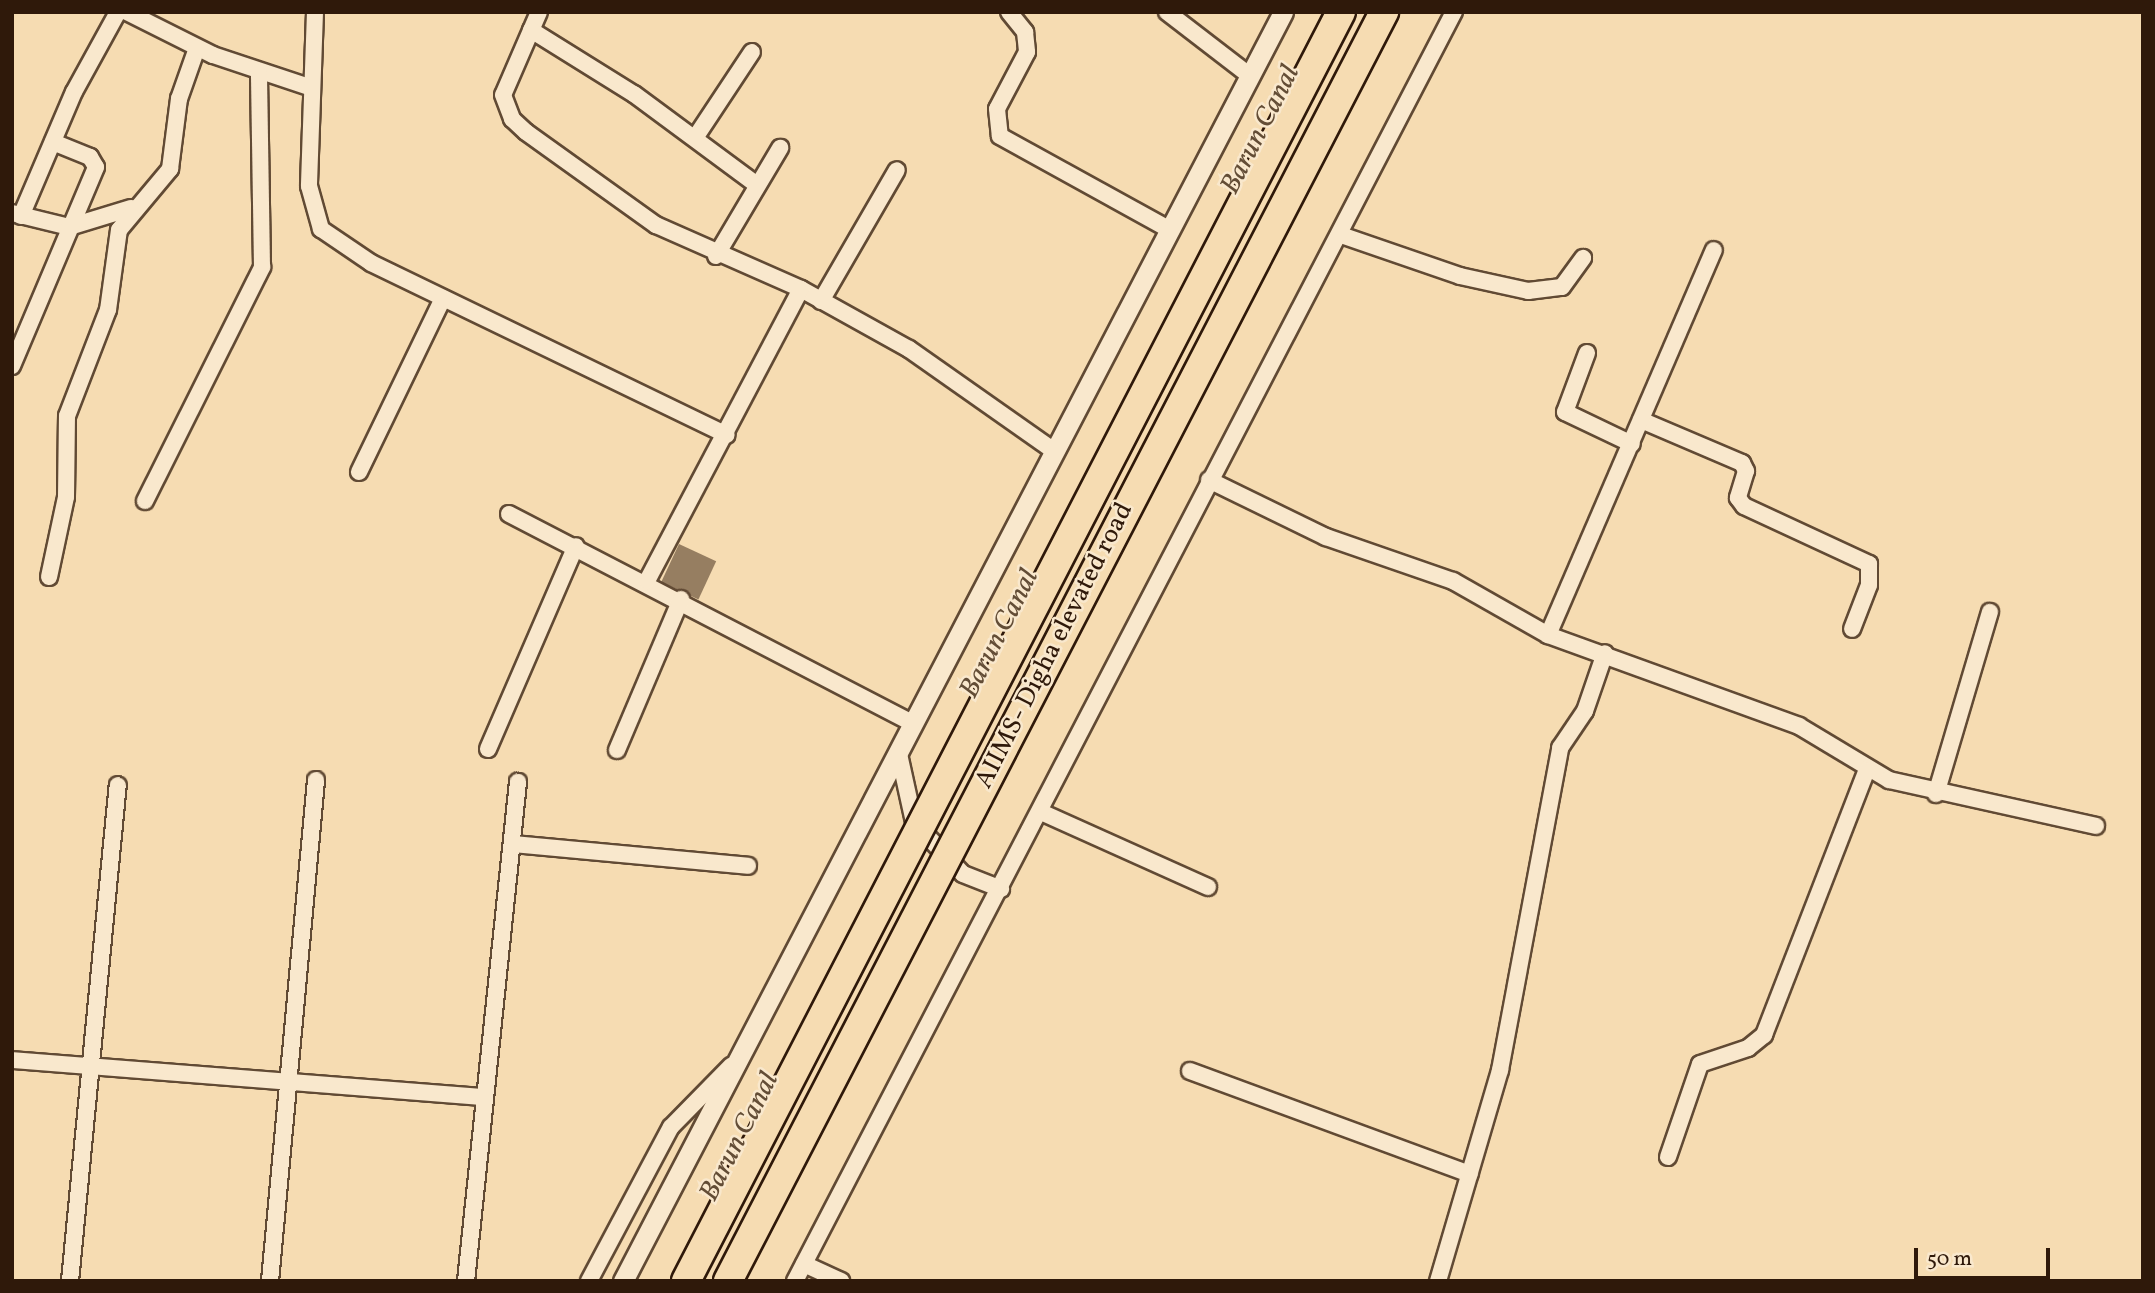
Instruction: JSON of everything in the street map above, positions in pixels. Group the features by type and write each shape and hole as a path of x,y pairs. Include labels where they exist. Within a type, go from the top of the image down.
{"highway":[{"name":"AIIMS- Digha elevated road","path":"686,1281 1341,12"},
{"name":"AIIMS- Digha elevated road","path":"728,1281 1384,12"}],"street":[{"path":"118,12 17,215 76,225 131,208"},
{"path":"127,12 197,48 259,72 312,88"},
{"path":"315,12 309,186 321,229 371,263 727,435"},
{"path":"539,12 503,95 512,119 584,178 716,256 801,289 909,349 1054,451"},
{"path":"1009,12 1025,32 1027,52 997,109 1000,136 1170,230"},
{"path":"1167,12 1250,76"},
{"path":"623,1281 1283,12"},
{"path":"796,1281 1041,812 1209,480 1341,235 1454,12"},
{"path":"531,30 695,138 757,185"},
{"path":"49,578 66,497 67,416 102,330 119,230 131,208 170,169 179,99 197,48"},
{"path":"695,138 752,52"},
{"path":"145,501 262,267 259,72"},
{"path":"12,366 76,225 95,162 52,142"},
{"path":"716,256 780,148"},
{"path":"821,301 897,170"},
{"path":"1341,235 1460,276 1528,291 1562,287 1583,258"},
{"path":"1548,635 1714,250"},
{"path":"647,581 727,435 801,289"},
{"path":"359,472 443,298"},
{"path":"1587,353 1565,412 1632,444"},
{"path":"1641,420 1742,463 1746,471 1738,498 1744,506 1870,564 1869,584 1852,629"},
{"path":"1209,480 1326,537 1453,581 1548,635 1605,653 1799,726 1867,770 1936,794 2096,826"},
{"path":"509,514 647,581 914,724"},
{"path":"488,749 576,546"},
{"path":"617,750 681,599"},
{"path":"1936,794 1990,612"},
{"path":"1438,1281 1500,1070 1560,748 1585,711 1605,653"},
{"path":"899,754 914,822 956,867 1001,889"},
{"path":"1668,1157 1700,1064 1748,1048 1764,1035 1867,770"},
{"path":"270,1281 316,780"},
{"path":"466,1281 518,782"},
{"path":"70,1281 118,785"},
{"path":"1041,812 1208,887"},
{"path":"513,844 748,866"},
{"path":"589,1281 671,1127 739,1059"},
{"path":"12,1060 89,1070 286,1087 484,1097"},
{"path":"1190,1071 1470,1174"},
{"path":"804,1264 841,1281"}],"building":[{"path":"679,544 716,561 698,599 661,582"}],"water label":[{"name":"Barun Canal","path":"1261,130"},
{"name":"Barun Canal","path":"1000,634"},
{"name":"Barun Canal","path":"740,1137"}]}
